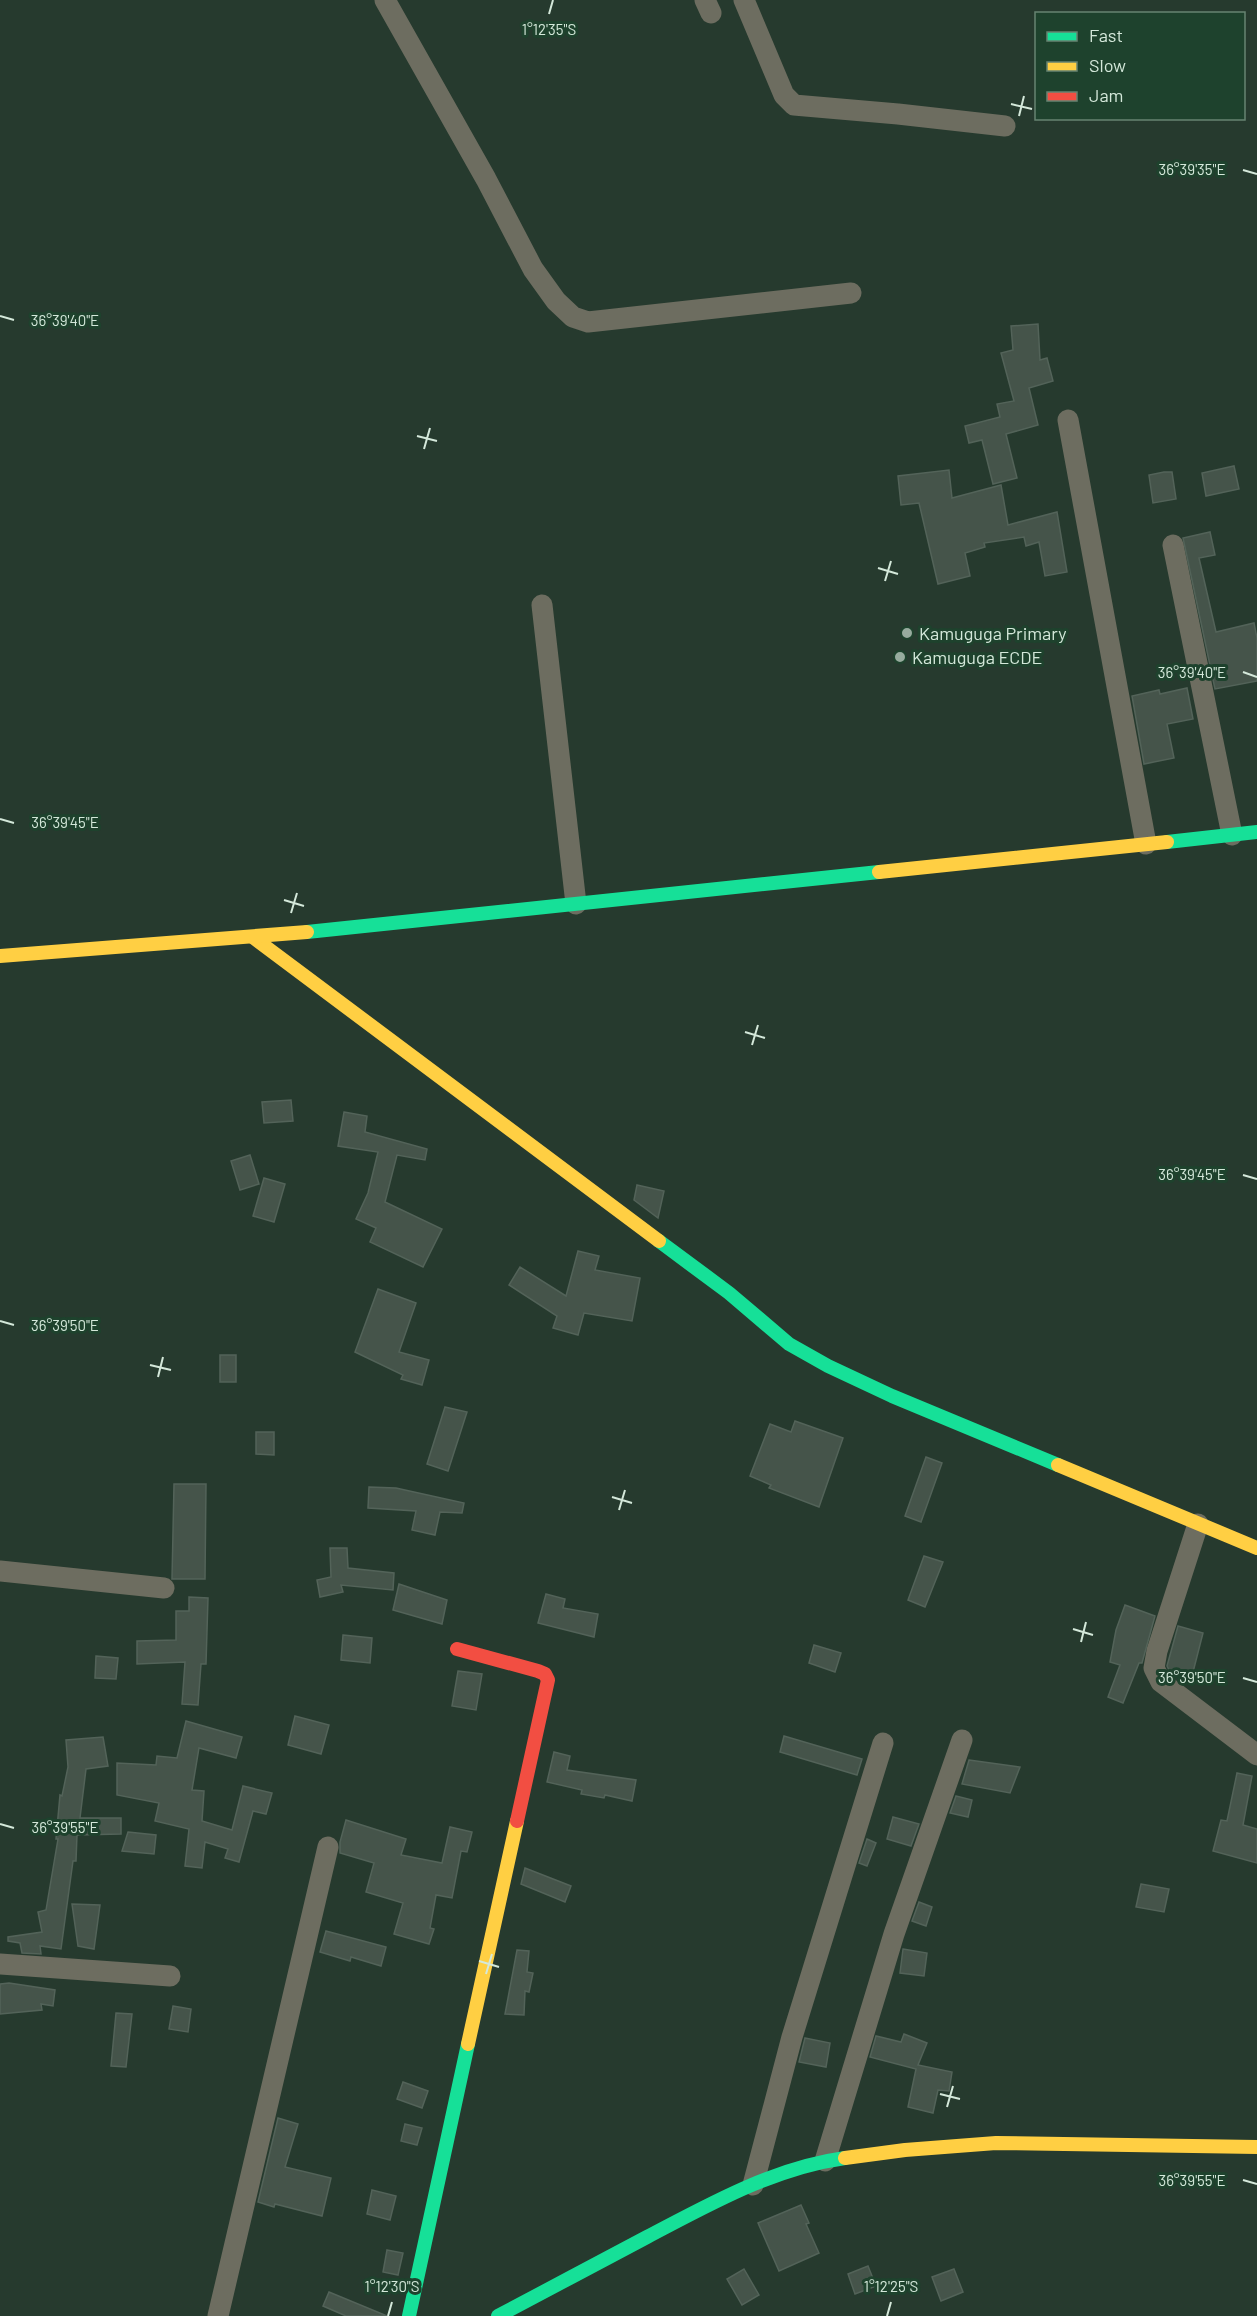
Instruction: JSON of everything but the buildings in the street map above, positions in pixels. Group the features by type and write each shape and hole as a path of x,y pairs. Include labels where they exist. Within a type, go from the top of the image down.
{"street":[{"path":"385,0 533,269 556,301 573,316 588,322 851,293"},
{"path":"744,0 784,95 794,105 1005,126"},
{"path":"1068,420 1146,844"},
{"path":"1173,545 1232,835"},
{"path":"542,604 576,904"},
{"path":"0,956 254,938 1257,832"},
{"path":"254,938 729,1293 789,1344 828,1366 892,1396 1257,1548"},
{"path":"1198,1524 1154,1661 1156,1676 1161,1683 1257,1755"},
{"path":"0,1571 164,1588"},
{"path":"408,2316 548,1680 545,1674 538,1671 457,1649"},
{"path":"825,2161 894,1934 962,1740"},
{"path":"753,2185 792,2037 883,1743"},
{"path":"218,2316 328,1847"},
{"path":"0,1964 170,1976"},
{"path":"498,2316 730,2193 825,2161 905,2150 996,2143 1257,2147"}],"traffic: fast":[{"path":"1167,842 1257,832"},
{"path":"307,932 879,872"},
{"path":"659,1241 729,1293 789,1344 828,1366 892,1396 1058,1465"},
{"path":"409,2316 468,2044"},
{"path":"498,2316 694,2212 743,2189 793,2170 845,2158"}],"traffic: slow":[{"path":"879,872 1167,842"},
{"path":"0,956 307,932"},
{"path":"254,938 659,1241"},
{"path":"1058,1465 1257,1548"},
{"path":"468,2044 517,1821"},
{"path":"845,2158 905,2150 996,2143 1257,2147"}],"traffic: jam":[{"path":"457,1649 538,1671 545,1674 548,1680 517,1821"}],"place":[{"name":"Kamuguga Primary","path":"907,633"},
{"name":"Kamuguga ECDE","path":"900,657"}]}
